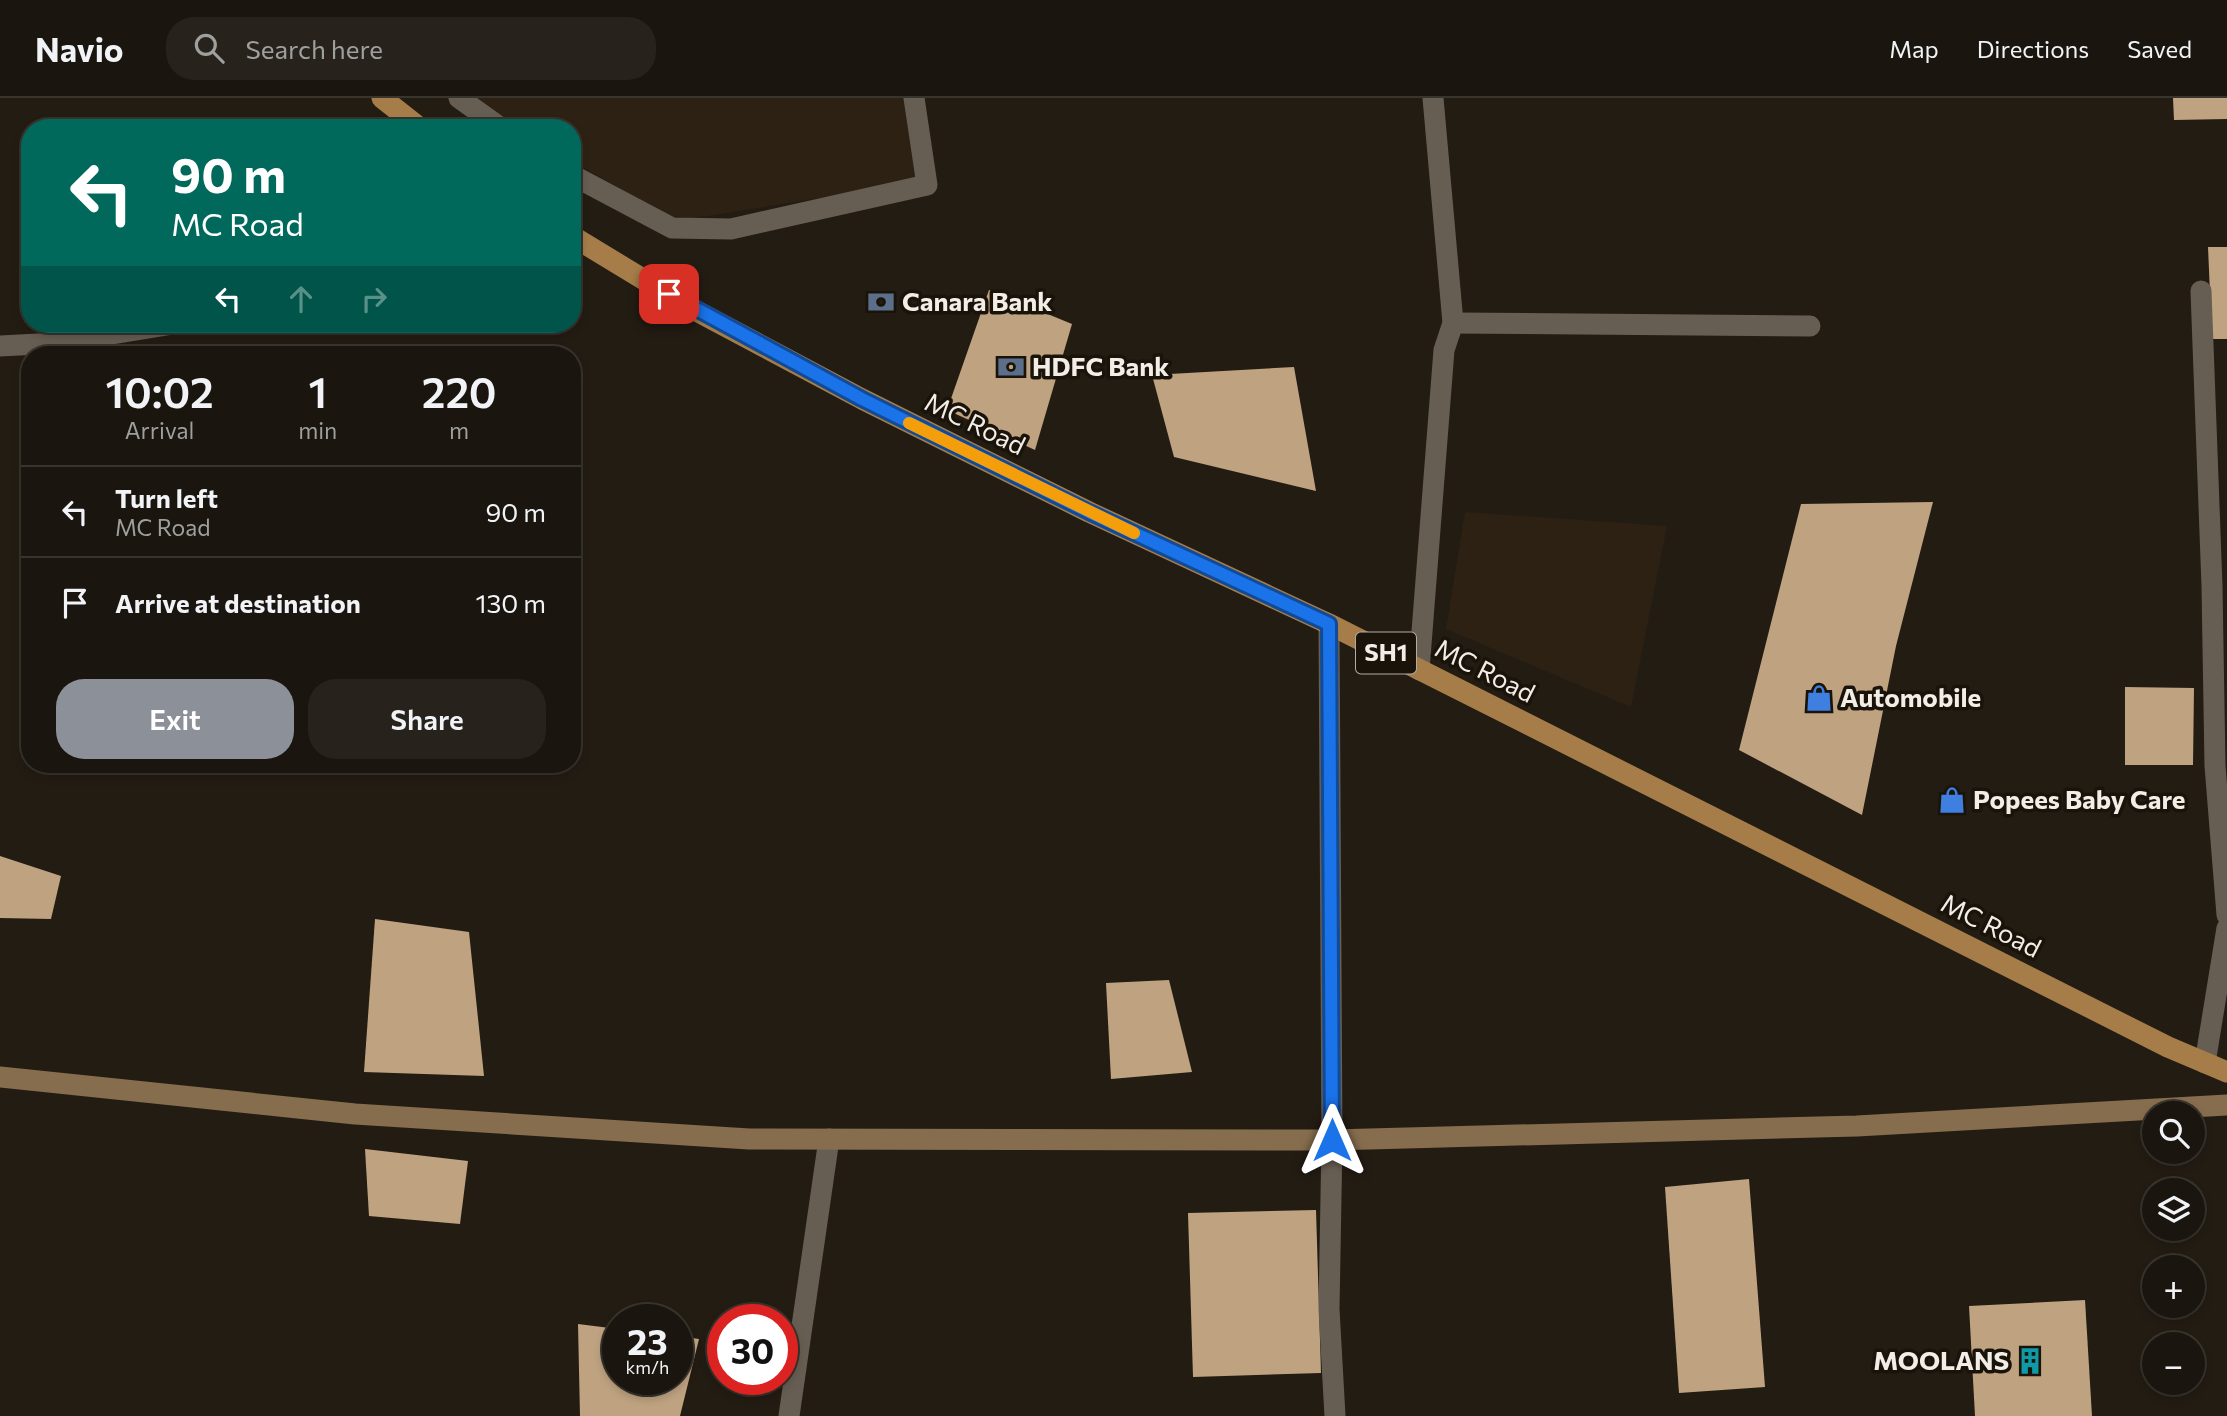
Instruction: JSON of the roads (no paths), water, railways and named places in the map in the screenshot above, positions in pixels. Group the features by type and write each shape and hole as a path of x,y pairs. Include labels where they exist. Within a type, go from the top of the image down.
{"main road":[{"path":"382,98 409,119"},
{"name":"MC Road","path":"581,241 690,307 862,399 1089,512 1329,624 2168,1047 2227,1072"},
{"path":"0,1077 355,1114 749,1139 1332,1140 1857,1126 2227,1105"}],"street":[{"path":"459,98 488,119"},
{"path":"581,180 672,228 731,229 927,185 914,98"},
{"path":"1419,670 1444,350 1453,323 1433,98"},
{"path":"2201,291 2213,586 2215,766 2227,915"},
{"path":"1453,323 1810,326"},
{"path":"0,346 57,343 118,333"},
{"path":"1329,624 1332,1140 1329,1309 1335,1416"},
{"path":"2205,1063 2227,928"},
{"path":"789,1416 829,1139"}],"place":[{"name":"Canara Bank","path":"881,302"},
{"name":"HDFC Bank","path":"1011,367"},
{"name":"Automobile","path":"1819,698"},
{"name":"Popees Baby Care","path":"1952,800"},
{"name":"MOOLANS","path":"2030,1361"}]}
